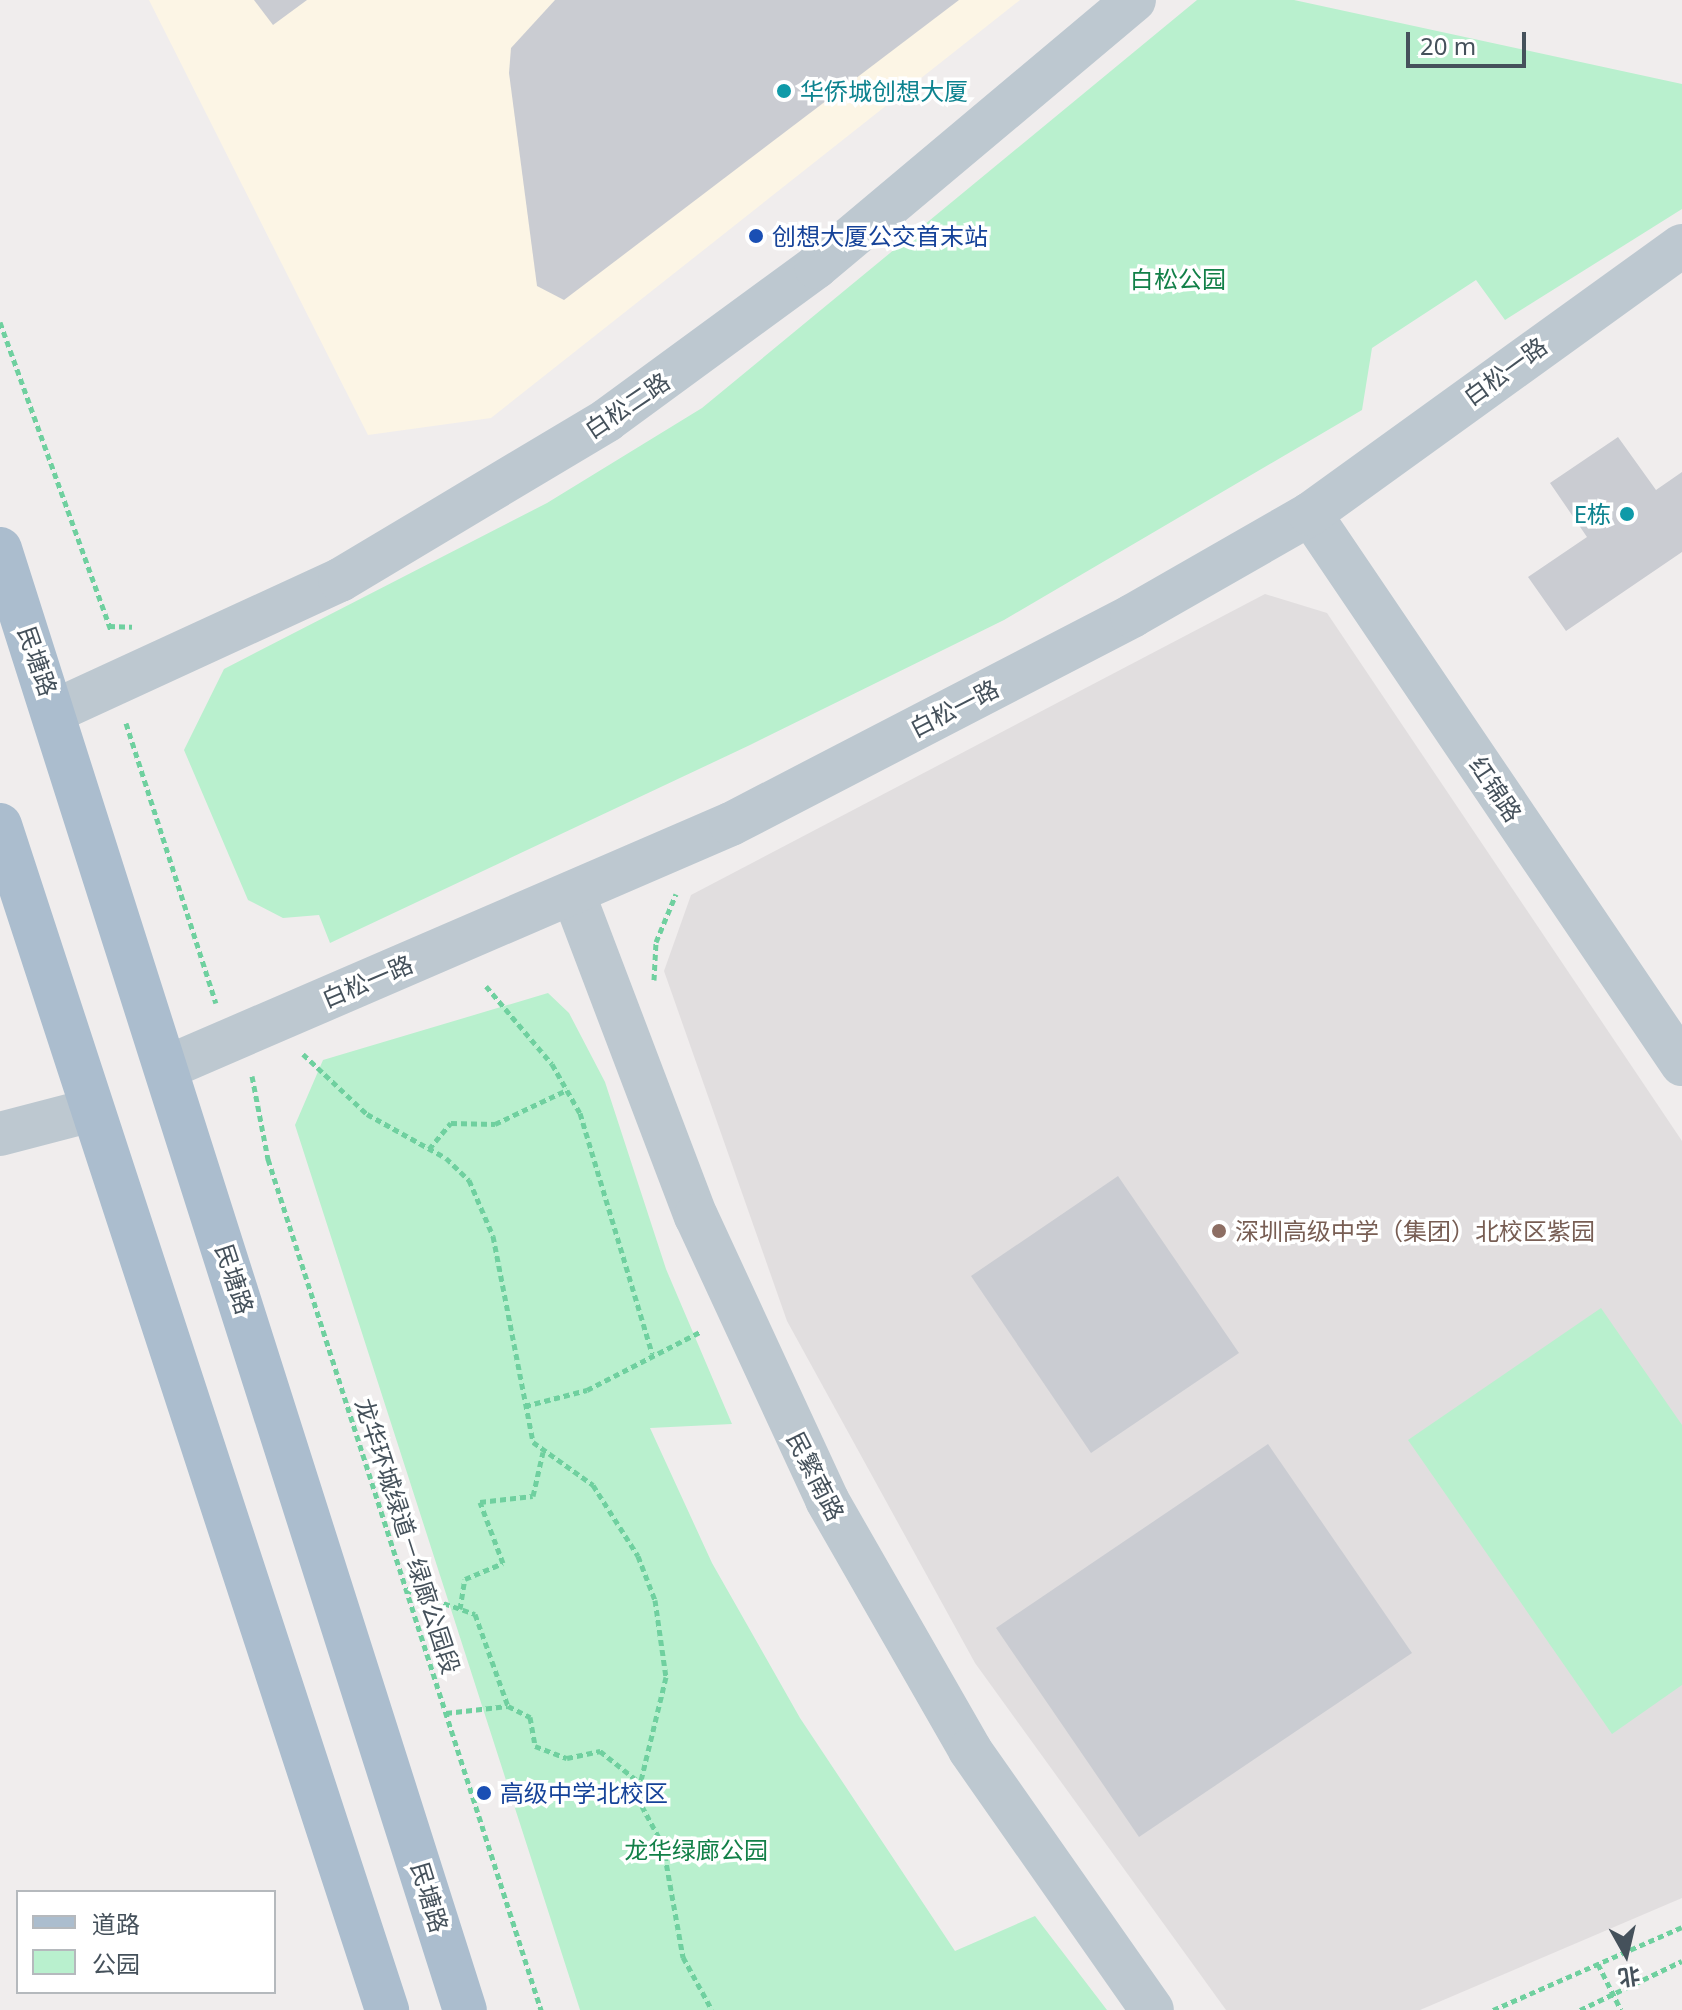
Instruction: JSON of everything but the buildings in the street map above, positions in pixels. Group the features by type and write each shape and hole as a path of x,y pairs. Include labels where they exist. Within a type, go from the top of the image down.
{"main road":[{"name":"民塘路","path":"0,549 55,711 465,2010"},
{"path":"0,825 387,2010"}],"street":[{"name":"白松二路","path":"55,711 340,580 607,420 816,267 1134,0"},
{"name":"白松一路","path":"168,1067 731,824 1310,514 1682,246"},
{"name":"红锦路","path":"1310,514 1682,1064"},
{"name":"民繁南路","path":"573,893 701,1229 827,1500 970,1750 1152,2010"},
{"path":"0,1134 92,1110"}],"path":[{"path":"0,322 111,631"},
{"path":"126,722 216,1003"},
{"path":"656,996 656,942 680,886"},
{"path":"486,986 567,1090 598,1162 652,1353"},
{"path":"303,1054 367,1114 429,1149 469,1180 486,1211 525,1406 543,1452 533,1496 480,1502 503,1563 465,1579 460,1609"},
{"name":"龙华环城绿道－绿廊公园段","path":"252,1070 268,1159 541,2010"},
{"path":"429,1149 451,1123 495,1124 567,1090"},
{"path":"525,1406 587,1390 652,1353 702,1331"},
{"path":"543,1452 567,1461 593,1485 620,1520 655,1600 665,1700 639,1782 641,1810 663,1845 683,1957 712,2010"},
{"path":"406,1590 475,1614 508,1706"},
{"path":"446,1713 508,1706 530,1717 535,1746 567,1758 600,1751 639,1782"},
{"path":"1493,2010 1682,1927"},
{"path":"1580,2010 1682,1961"},
{"path":"1598,1964 1621,2010"}],"shaded area":[{"path":"149,0 1020,0 491,418 368,435"},
{"name":"深圳高级中学（集团）北校区紫园","path":"1265,594 1327,613 1682,1141 1682,1898 1420,2010 1226,2010 975,1663 787,1321 664,971 691,895"}],"green space":[{"name":"白松公园","path":"1197,0 1294,0 1682,84 1682,209 1505,320 1476,280 1372,348 1362,410 1004,620 750,745 330,943 319,915 283,918 248,900 184,750 224,669 547,503 702,408"},
{"name":"龙华绿廊公园","path":"548,993 569,1013 605,1082 666,1269 732,1424 650,1428 712,1563 800,1718 955,1951 1035,1916 1107,2010 580,2010 295,1125 323,1060"},
{"path":"1601,1308 1682,1425 1682,1685 1612,1734 1408,1440"}],"place":[{"name":"华侨城创想大厦","path":"784,91"},
{"name":"创想大厦公交首末站","path":"756,236"},
{"name":"E栋","path":"1627,514"},
{"name":"深圳高级中学（集团）北校区紫园","path":"1219,1231"},
{"name":"高级中学北校区","path":"484,1793"}]}
